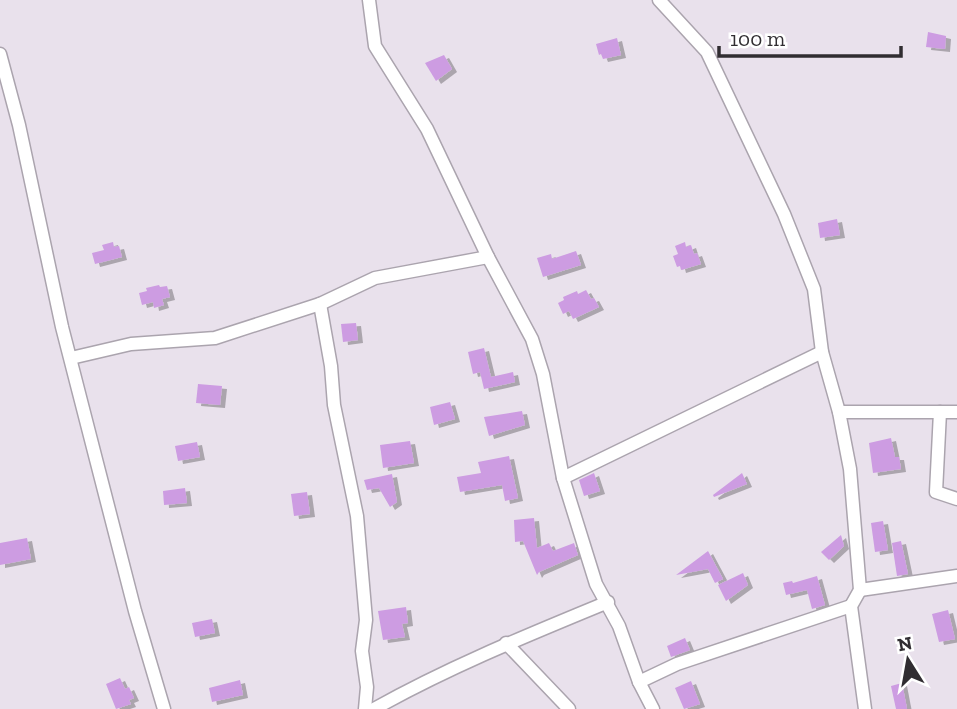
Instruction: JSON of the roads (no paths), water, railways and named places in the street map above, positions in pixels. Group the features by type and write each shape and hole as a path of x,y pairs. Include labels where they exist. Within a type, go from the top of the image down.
{"street":[{"path":"369,0 375,46 427,129 488,257 533,339 543,374 563,478 596,584 619,626 639,682 653,709"},
{"path":"659,0 707,52 784,214 814,289 822,352 839,412 850,469 860,590 851,606 865,709"},
{"path":"0,54 19,125 71,358 135,611 164,709"},
{"path":"71,358 131,344 215,338 320,304 376,278 488,257"},
{"path":"320,304 331,366 334,405 357,516 366,620 362,651 367,687 365,709"},
{"path":"563,478 822,352"},
{"path":"839,412 957,412"},
{"path":"940,412 936,492 957,499"},
{"path":"860,590 957,576"},
{"path":"374,709 428,679 506,643 608,602"},
{"path":"639,682 677,664 851,606"},
{"path":"506,643 569,709"}]}
